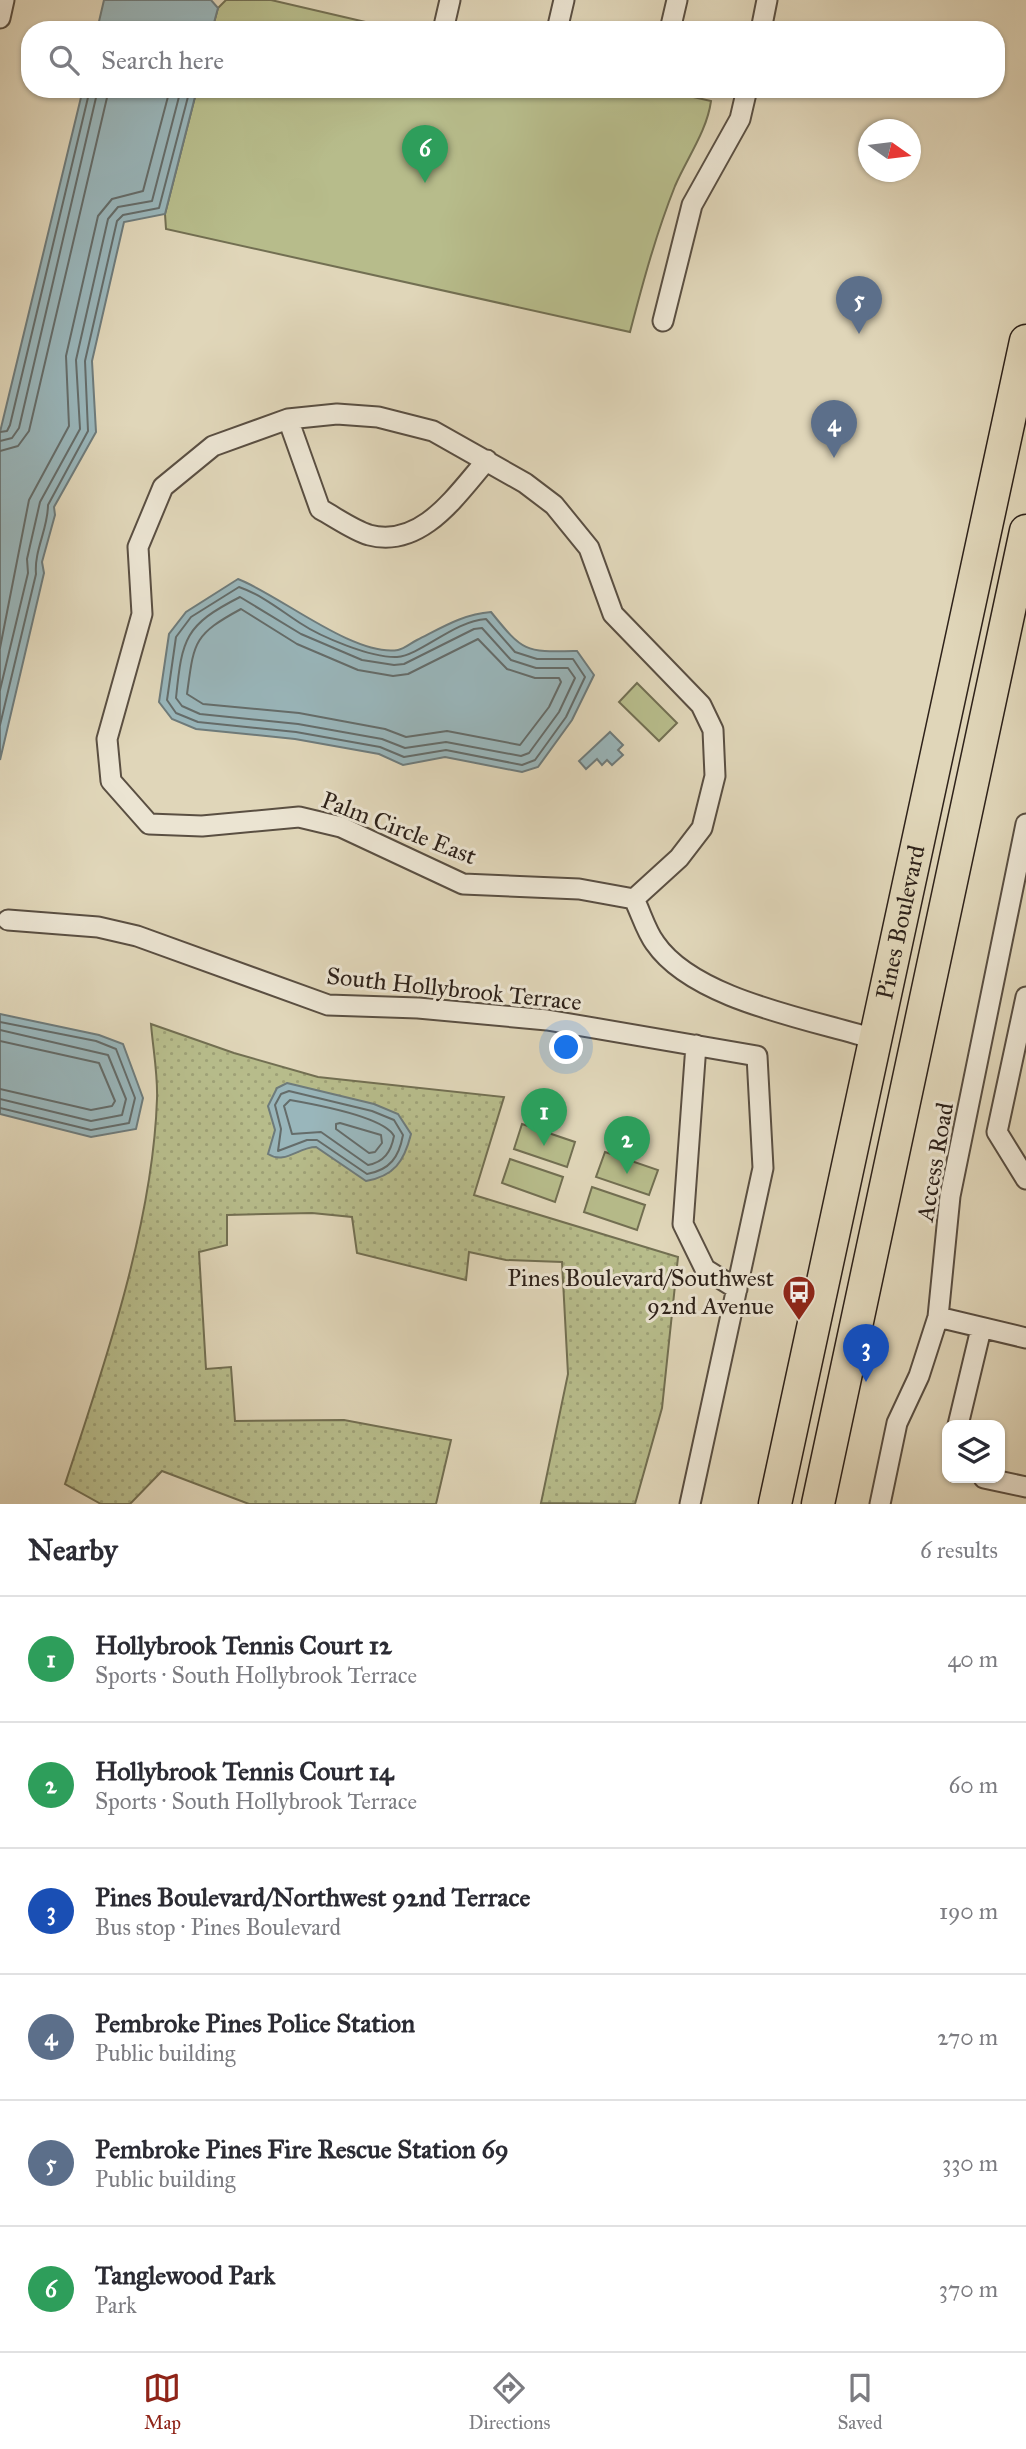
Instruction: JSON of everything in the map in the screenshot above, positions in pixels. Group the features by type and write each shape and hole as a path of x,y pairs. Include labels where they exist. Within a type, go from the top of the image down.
{"highway":[{"name":"Pines Boulevard","path":"775,1504 874,1039 1019,405 1026,341"},
{"name":"Pines Boulevard","path":"818,1504 1026,531"},
{"path":"874,1039 887,1044 893,1055 894,1142"},
{"path":"792,1504 816,1387 804,1366"}],"street":[{"path":"0,19 4,0"},
{"path":"445,21 450,0"},
{"path":"560,21 564,0"},
{"path":"672,21 677,0"},
{"path":"763,21 767,0"},
{"path":"663,321 692,205 740,119 745,98"},
{"path":"487,460 435,519 401,536 369,535 320,509 288,419 337,414 378,417 433,431 487,460 525,483 554,505 589,548 613,614 701,705 713,730 715,776 702,828 679,858 634,899 655,944 686,972 734,999 874,1039"},
{"name":"Palm Circle East","path":"288,419 213,446 163,487 138,547 142,614 107,739 111,781 149,824 202,826 299,817 341,827 463,884 579,889 634,899"},
{"name":"Access Road","path":"880,1504 897,1423 919,1377 938,1317 950,1196 1026,824"},
{"name":"South Hollybrook Terrace","path":"8,920 98,928 137,936 328,1005 418,1008 547,1020 757,1056 763,1168 690,1504"},
{"path":"1026,997 997,1132 1026,1179"},
{"path":"696,1045 683,1224 705,1269 737,1289"},
{"path":"938,1317 1026,1338"},
{"path":"959,1420 981,1329"},
{"path":"1005,1482 1026,1487"}],"green space":[{"path":"226,0 271,0 361,21 214,21 218,8"},
{"path":"195,98 698,98 711,101 705,123 675,186 662,222 630,332 166,229 165,214"},
{"path":"637,683 677,723 659,741 619,702"},
{"path":"151,1024 234,1053 318,1077 504,1097 474,1195 678,1257 662,1408 635,1504 541,1503 568,1374 562,1262 506,1260 469,1252 466,1280 357,1253 352,1217 312,1213 227,1215 227,1245 199,1252 206,1369 231,1367 235,1421 344,1420 451,1440 436,1504 249,1504 162,1471 130,1504 101,1504 65,1484 124,1294 146,1195 157,1099"},
{"path":"522,1124 575,1142 567,1167 514,1149"},
{"path":"605,1152 658,1170 649,1195 596,1177"},
{"path":"510,1159 563,1177 555,1202 502,1183"},
{"path":"592,1187 645,1205 637,1230 584,1212"}],"water":[{"path":"104,0 211,0 218,8 214,21 99,21"},
{"path":"81,98 195,98 165,214 124,222 92,361 96,432 54,507 55,515 42,562 44,573 0,760 0,432"},
{"path":"238,579 339,635 380,650 398,650 452,622 491,612 519,643 536,650 577,651 594,675 572,720 538,767 522,772 445,757 403,765 379,754 295,739 196,729 172,719 159,702 169,634 186,612"},
{"path":"610,732 623,745 618,750 623,755 612,765 607,760 602,765 597,759 586,769 579,761"},
{"path":"0,1014 99,1035 123,1044 143,1098 136,1129 91,1137 0,1114"},
{"path":"287,1083 374,1104 398,1114 411,1134 401,1160 391,1171 366,1181 316,1147 280,1158 268,1154 275,1130 268,1106 277,1088"}],"place":[{"name":"Tanglewood Park","path":"425,183"},
{"name":"Pembroke Pines Fire Rescue Station 69","path":"859,334"},
{"name":"Pembroke Pines Police Station","path":"834,458"},
{"name":"Hollybrook Tennis Court 12","path":"544,1146"},
{"name":"Hollybrook Tennis Court 14","path":"627,1174"},
{"name":"Pines Boulevard/Southwest 92nd Avenue","path":"799,1322"},
{"name":"Pines Boulevard/Northwest 92nd Terrace","path":"866,1382"}]}
